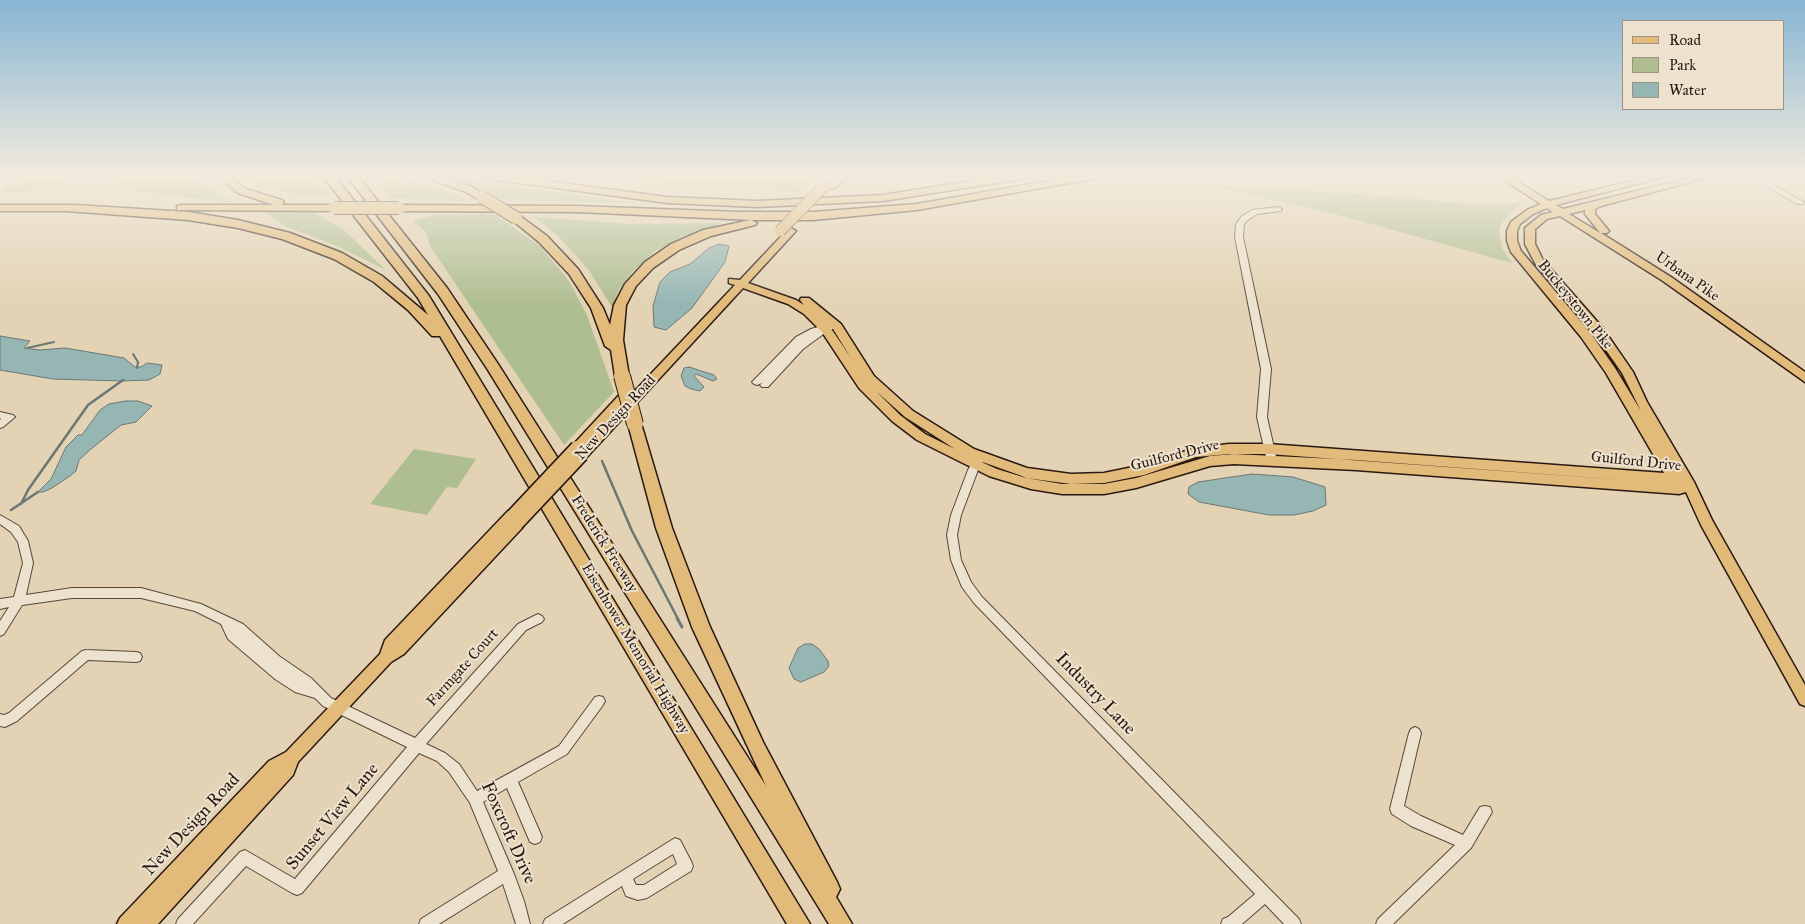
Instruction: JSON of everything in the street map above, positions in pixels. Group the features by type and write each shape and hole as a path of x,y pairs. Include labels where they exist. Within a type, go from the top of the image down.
{"highway":[{"path":"192,218 215,220 263,230 308,244 358,266 396,293 430,325 471,375"},
{"path":"361,218 422,296 471,375"},
{"name":"Frederick Freeway","path":"385,218 443,291 493,367 841,924"},
{"path":"516,218 555,250 587,291 604,322 622,376 664,528 716,661 756,748 848,924"},
{"path":"622,376 616,330 620,305 630,284 640,274 675,247 707,233 756,222 827,218"},
{"name":"Eisenhower Memorial Highway","path":"471,375 799,924"}],"main road":[{"name":"New Design Road","path":"126,924 275,766 292,757 386,657 399,650 515,519 798,218"},
{"name":"Buckeystown Pike","path":"1521,218 1516,222 1512,231 1512,241 1516,252 1586,334 1628,398 1649,436 1706,520 1805,699"},
{"path":"1529,236 1530,228 1542,218"},
{"name":"Urbana Pike","path":"1576,218 1588,228 1667,279 1805,378"},
{"name":"Urbana Pike","path":"1581,218 1604,231 1730,315 1805,372"},
{"path":"1593,218 1604,231"},
{"path":"1529,236 1534,228 1551,221 1569,221 1588,228"},
{"name":"Buckeystown Pike","path":"1529,236 1530,244 1539,261 1598,330 1627,372 1681,484"},
{"name":"Guilford Drive","path":"740,280 799,306 831,327 851,369 876,401 921,437 978,460 993,473 1031,484 1091,490 1136,483 1187,467 1221,460 1270,455 1612,475 1681,484"},
{"path":"1612,475 1642,474 1655,471 1659,467 1649,436"},
{"name":"Guilford Drive","path":"1270,455 1681,484"},
{"name":"New Design Road","path":"146,924 287,770 292,757"}],"street":[{"path":"1245,218 1240,224 1239,236 1266,370 1262,417 1270,455"},
{"path":"761,384 799,339 814,331 831,327"},
{"path":"0,415 10,417 0,426"},
{"name":"Industry Lane","path":"978,460 956,515 952,534 956,560 966,584 978,600 1294,924"},
{"path":"0,520 15,529 27,552 26,575 19,601 0,631"},
{"name":"Foxcroft Drive","path":"0,604 72,593 141,593 197,607 226,623 232,635 279,675 299,688 317,693 327,702 338,708 418,745 441,757 454,768 475,799 518,901 523,924"},
{"name":"Farmgate Court","path":"418,745 522,627 538,619"},
{"path":"0,720 5,721 13,717 86,655 136,657"},
{"path":"475,799 563,750 599,701"},
{"path":"1415,733 1397,809 1416,822 1466,843"},
{"name":"Sunset View Lane","path":"183,924 245,857 297,888 418,745"},
{"path":"510,779 535,837"},
{"path":"1383,924 1466,843 1485,812"},
{"path":"426,924 507,874"},
{"path":"550,924 625,877"},
{"path":"1228,924 1232,923 1265,895"}],"green space":[{"path":"273,218 324,218 345,231 386,270 339,247 287,227"},
{"path":"424,218 500,218 540,246 569,281 587,315 614,392 564,445 430,246 426,232 413,221"},
{"path":"535,218 629,224 723,223 682,237 655,251 633,271 618,291 612,307 588,269 559,237"},
{"path":"1350,218 1506,218 1499,230 1502,248 1512,263"},
{"path":"414,449 476,459 457,488 447,487 427,515 370,504"}],"water":[{"path":"719,244 729,246 725,262 692,308 666,330 654,327 653,306 660,282 670,272 690,264 709,248"},
{"path":"0,336 30,341 24,348 40,350 65,348 124,358 135,367 141,367 147,363 162,365 160,374 149,380 122,381 53,379 0,370"},
{"path":"689,367 714,375 717,379 713,381 696,374 694,376 704,387 700,391 691,389 685,386 681,376 684,368"},
{"path":"138,401 152,406 136,422 121,425 91,449 79,460 76,471 70,476 52,488 38,492 51,479 66,447 78,435 82,435 100,410 109,404"},
{"path":"1252,474 1293,477 1325,487 1326,505 1313,511 1294,515 1269,515 1199,502 1188,494 1189,487 1198,482"},
{"path":"805,644 812,644 819,649 828,661 829,666 824,672 801,682 794,679 789,668 798,648"}],"waterway":[{"path":"27,348 54,342"},
{"path":"133,354 138,362 137,368"},
{"path":"22,503 28,490 88,405 123,380"},
{"path":"602,461 632,531 678,619"},
{"path":"22,503 38,492"},
{"path":"11,510 22,503"},
{"path":"677,618 682,627"}]}
